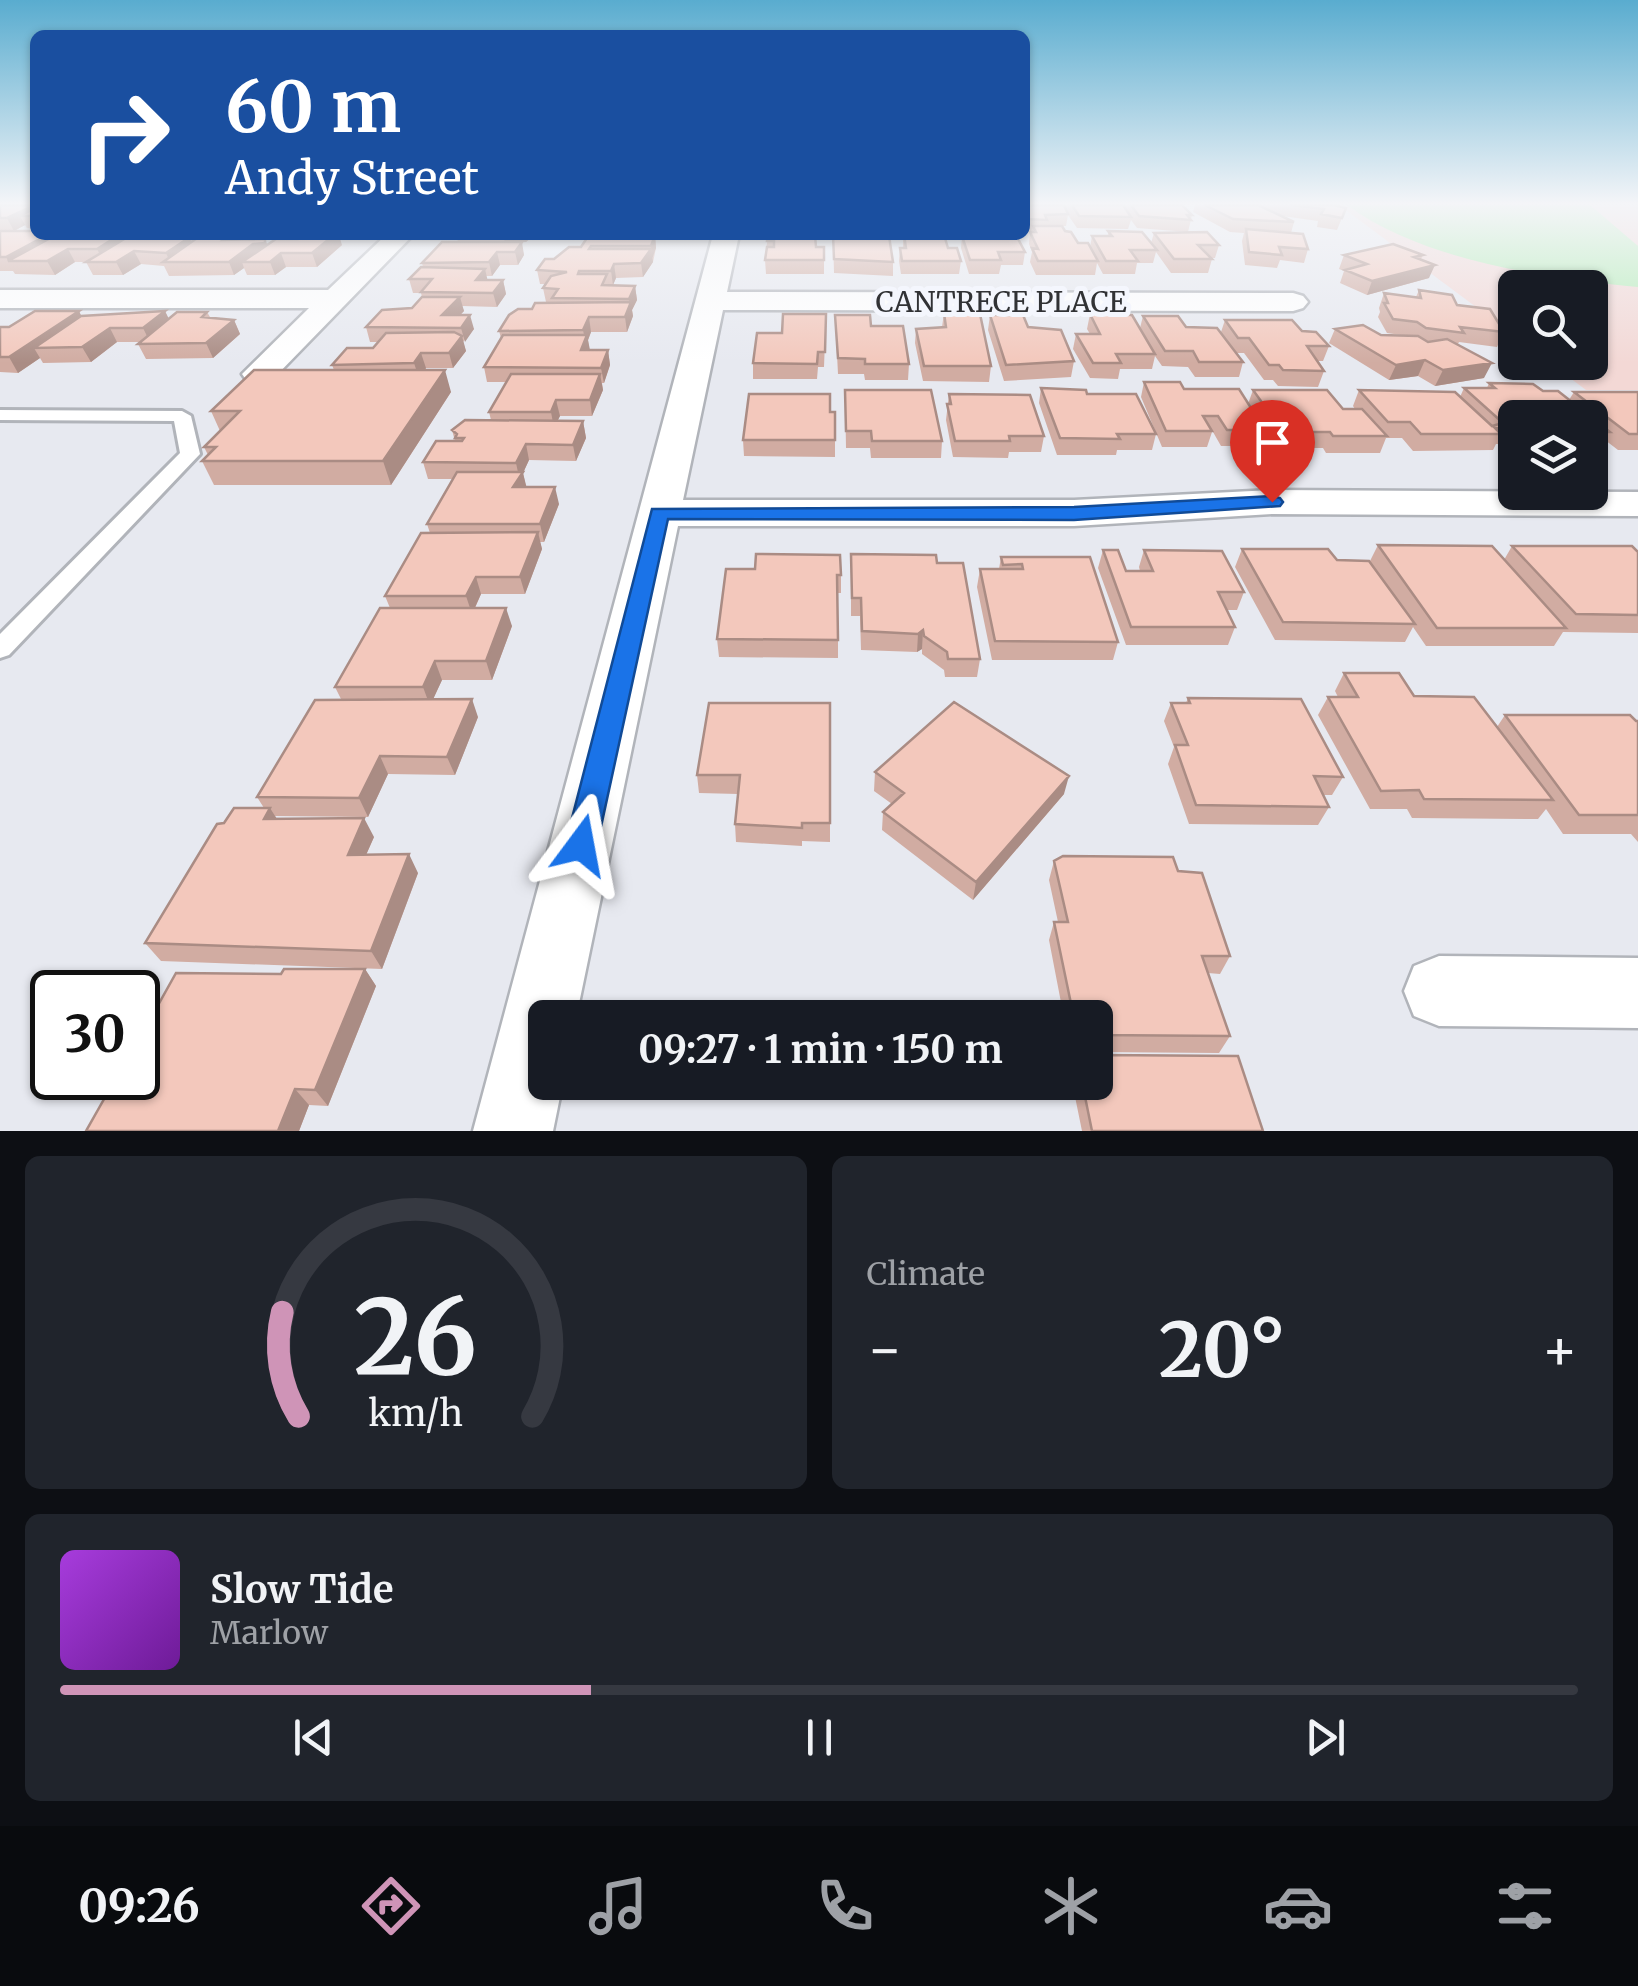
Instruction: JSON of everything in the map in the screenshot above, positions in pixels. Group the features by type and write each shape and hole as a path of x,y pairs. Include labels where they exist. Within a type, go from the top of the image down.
{"street":[{"path":"259,374 377,258"},
{"path":"549,1000 720,258"},
{"path":"0,299 335,299"},
{"name":"CANTRECE PLACE","path":"710,301 1293,302"},
{"path":"659,513 1074,514 1272,502 1638,504"},
{"path":"1440,991 1638,993"}],"lane":[{"path":"0,414 182,416 190,454 0,649"}],"shaded area":[{"path":"1410,258 1638,258 1638,390 1586,390 1573,380 1608,380 1608,270 1498,270 1498,323"}],"green space":[{"path":"1465,258 1638,258 1638,287 1608,283 1608,270 1515,270"}],"building":[{"path":"14,258 53,258 47,261 8,261"},
{"path":"93,258 123,258 116,262 86,262"},
{"path":"169,258 235,258 229,262 163,262"},
{"path":"248,258 275,258 270,262 242,262"},
{"path":"427,258 492,258 489,262 422,263"},
{"path":"645,258 641,263 614,264 611,271 579,271 578,274 607,274 602,285 635,286 629,299 552,298 558,289 543,288 551,276 567,272 537,270 545,259"},
{"path":"765,258 824,258 824,260"},
{"path":"892,258 893,262 834,259"},
{"path":"902,258 960,258 961,261 902,261"},
{"path":"969,258 1001,260 970,260"},
{"path":"1037,258 1096,258 1098,261 1038,261"},
{"path":"1104,258 1138,261 1106,261"},
{"path":"1351,258 1416,258 1435,265 1372,281 1345,270 1367,264"},
{"path":"421,267 485,269 476,280 503,280 493,293 421,292 432,279 409,279"},
{"path":"1419,290 1452,295 1457,305 1490,309 1498,322 1498,331 1460,327 1464,333 1393,319 1384,303 1388,303 1384,293 1421,298"},
{"path":"422,297 460,297 442,315 470,315 461,328 366,327 382,310 412,308"},
{"path":"631,302 625,317 589,317 583,330 499,331 509,315 518,309 532,309 535,303"},
{"path":"35,311 79,311 9,357 0,357 0,327 9,327"},
{"path":"165,311 143,328 110,328 82,347 34,348 81,316"},
{"path":"177,312 207,312 202,317 234,320 206,343 138,344"},
{"path":"944,313 980,314 991,366 924,366 916,329 946,327"},
{"path":"783,314 826,314 825,352 818,352 817,364 753,363 757,333 782,333"},
{"path":"1090,314 1132,315 1155,354 1116,354 1121,363 1093,363 1076,334 1100,334"},
{"path":"835,315 870,315 871,326 903,326 909,364 865,364 865,359 838,358"},
{"path":"990,315 1023,315 1028,327 1061,330 1074,361 1006,365"},
{"path":"1143,316 1178,316 1186,327 1217,328 1243,362 1199,362 1193,351 1165,351"},
{"path":"1225,320 1292,320 1302,331 1316,332 1329,346 1307,346 1324,371 1283,370 1279,365 1269,365 1249,338 1238,338"},
{"path":"1363,325 1381,335 1418,336 1428,342 1447,339 1492,363 1443,370 1425,360 1396,365 1335,329"},
{"path":"454,332 462,336 449,353 421,353 414,363 332,365 347,348 373,348 386,333"},
{"path":"503,335 587,335 581,350 608,350 601,368 484,367"},
{"path":"254,370 445,370 383,461 202,461 216,447 204,447 240,411 211,411"},
{"path":"511,374 600,374 590,400 556,400 551,412 489,412"},
{"path":"1144,382 1180,382 1184,389 1239,389 1265,430 1227,430 1218,416 1203,416 1212,431 1166,431"},
{"path":"1489,383 1533,384 1543,391 1558,391 1569,400 1498,400 1498,419 1464,388 1495,388"},
{"path":"1041,388 1086,390 1087,394 1136,394 1156,434 1117,434 1120,439 1060,438"},
{"path":"845,390 931,390 942,441 872,441 871,431 846,431"},
{"path":"1253,390 1327,390 1343,409 1362,409 1387,436 1305,432 1297,422 1276,422"},
{"path":"1359,390 1455,392 1492,426 1498,424 1498,434 1421,434 1410,422 1388,422"},
{"path":"1574,392 1638,392 1638,434 1629,434 1608,418 1608,400 1584,400"},
{"path":"749,394 830,394 830,412 835,412 835,440 743,440"},
{"path":"949,394 1030,395 1044,436 1009,436 1010,441 955,441 947,404 951,404"},
{"path":"465,420 583,421 573,445 526,444 516,463 423,462 436,441 462,441 464,438 455,438 457,434 452,430"},
{"path":"457,472 523,472 513,487 555,487 540,524 427,524"},
{"path":"538,532 520,577 476,577 466,596 385,596 421,533"},
{"path":"1378,545 1492,546 1566,628 1437,628"},
{"path":"1512,546 1632,546 1638,552 1638,615 1576,614"},
{"path":"1242,549 1328,549 1337,560 1369,561 1415,624 1283,622"},
{"path":"1103,550 1118,550 1126,571 1153,571 1144,550 1222,551 1244,592 1218,592 1235,627 1131,627"},
{"path":"756,554 840,555 838,640 717,639 726,569 755,569"},
{"path":"851,554 936,555 937,563 963,563 980,659 948,659 947,652 924,636 923,630 918,634 862,631 861,598 852,598"},
{"path":"1001,557 1090,557 1118,642 995,641 980,569 1023,569 1022,564 1003,565"},
{"path":"380,608 506,608 486,661 435,661 423,687 335,687"},
{"path":"1344,673 1399,673 1414,696 1474,697 1553,800 1424,799 1419,790 1381,791 1328,697 1358,697"},
{"path":"1188,698 1301,699 1343,777 1314,776 1329,807 1196,805 1175,745 1188,745 1171,703 1190,703"},
{"path":"472,699 447,757 380,756 359,798 257,797 315,700"},
{"path":"954,702 1069,776 976,882 883,812 904,793 875,772"},
{"path":"709,703 830,703 830,823 802,823 802,828 735,824 740,775 697,775"},
{"path":"1505,715 1630,715 1638,721 1638,815 1579,815"},
{"path":"234,808 270,808 264,819 364,818 348,855 409,854 371,951 145,943 217,824 224,823"},
{"path":"1063,856 1173,857 1178,871 1202,873 1230,956 1202,956 1230,1036 1113,1035 1113,1000 1070,1000 1054,922 1068,922 1054,861"},
{"path":"284,969 365,969 315,1090 295,1089 278,1131 86,1131 104,1100 160,1100 160,1002 176,973 281,974"},
{"path":"1113,1055 1238,1056 1263,1131 1092,1131 1086,1100 1113,1100"}],"route":[{"path":"581,845 659,513 1074,514 1272,502"}]}
